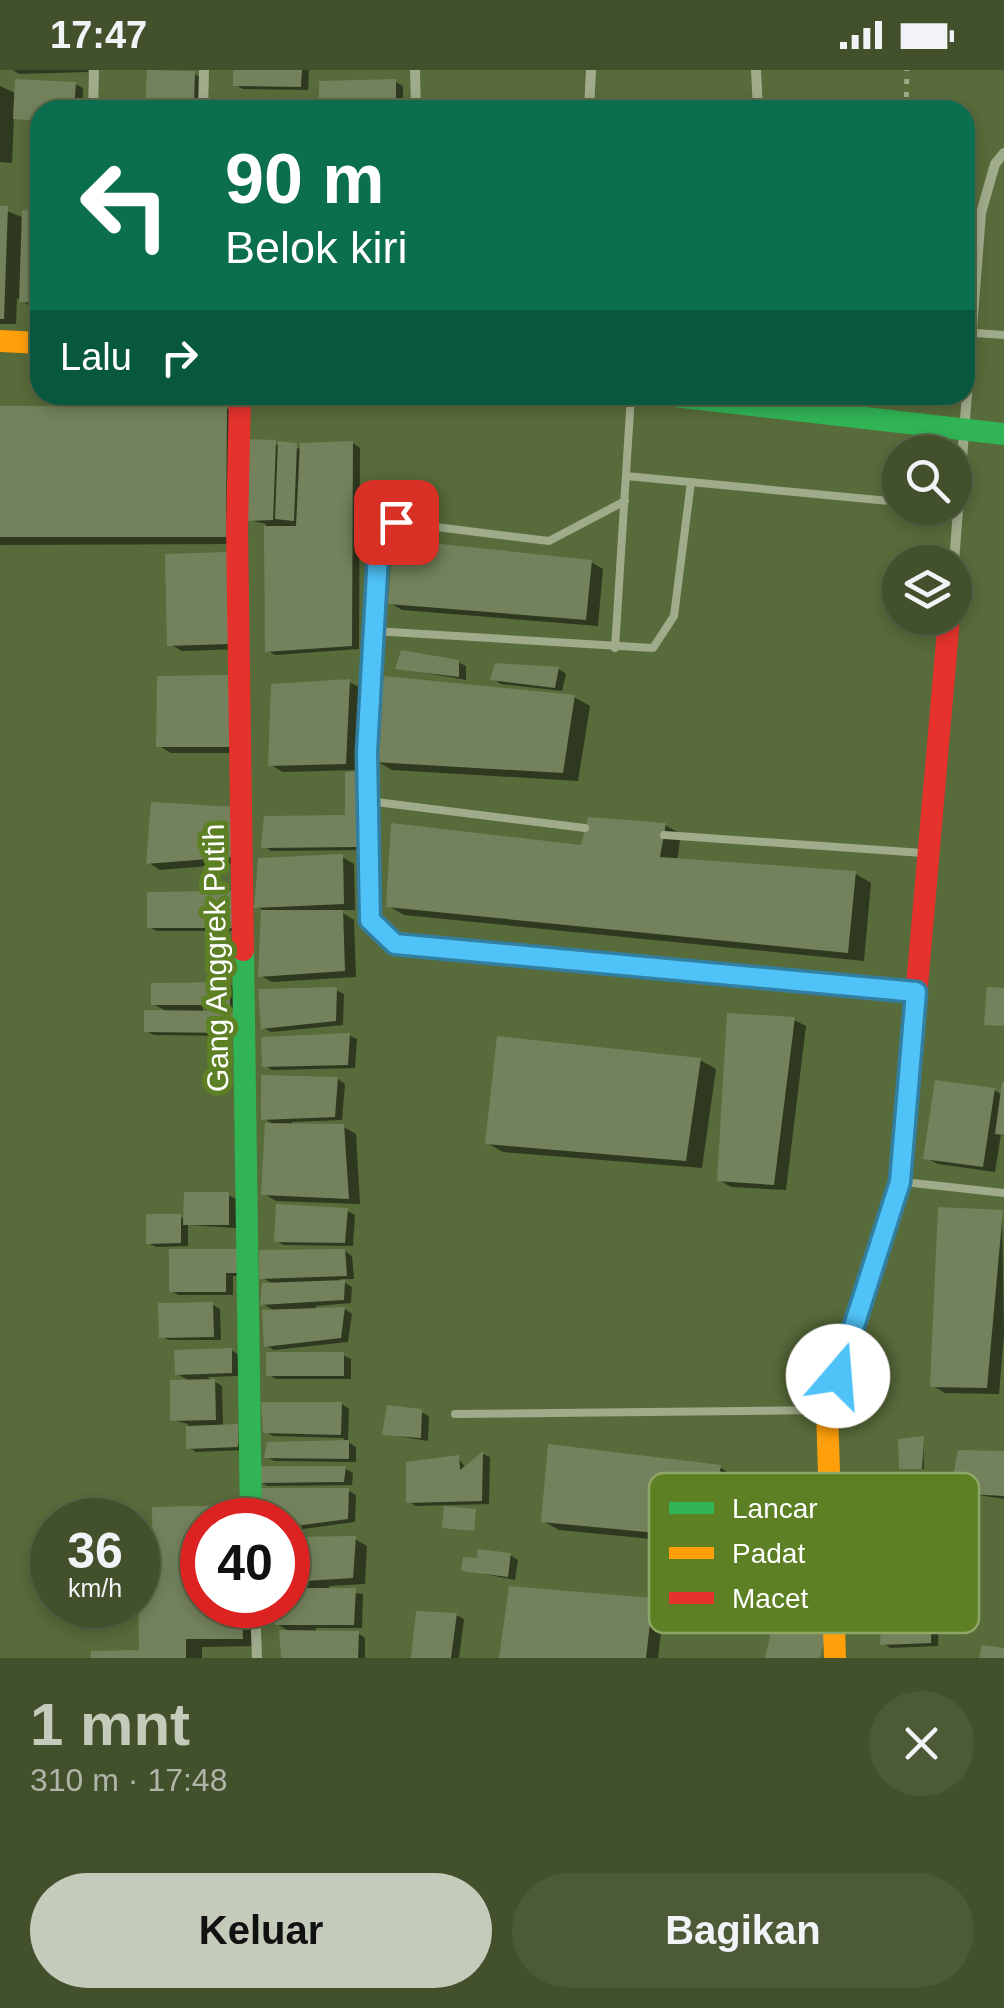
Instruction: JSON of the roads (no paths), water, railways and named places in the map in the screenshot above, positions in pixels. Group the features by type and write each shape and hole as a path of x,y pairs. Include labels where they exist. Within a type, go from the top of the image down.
{"street":[{"path":"92,100 94,70"},
{"path":"203,100 204,70"},
{"path":"415,70 416,100"},
{"path":"590,100 591,70"},
{"path":"756,70 758,100"},
{"path":"975,343 981,213 995,164 1004,153"},
{"path":"0,340 30,342"},
{"name":"Gang Anggrek Putih","path":"240,405 238,529 251,1498"},
{"path":"798,405 1004,434"},
{"path":"966,435 969,405"},
{"path":"829,1473 827,1410 900,1182 948,635"},
{"path":"255,1628 257,1658"},
{"path":"835,1633 836,1658"}],"lane":[{"path":"976,333 1004,335"},
{"path":"616,648 630,405"},
{"path":"626,476 882,500"},
{"path":"374,630 653,648 674,616 691,482"},
{"path":"624,501 548,541 396,522 379,537 368,802 370,920 395,944 916,992"},
{"path":"368,802 585,828"},
{"path":"664,835 929,853"},
{"path":"900,1182 1004,1193"},
{"path":"456,1414 827,1410"}]}
